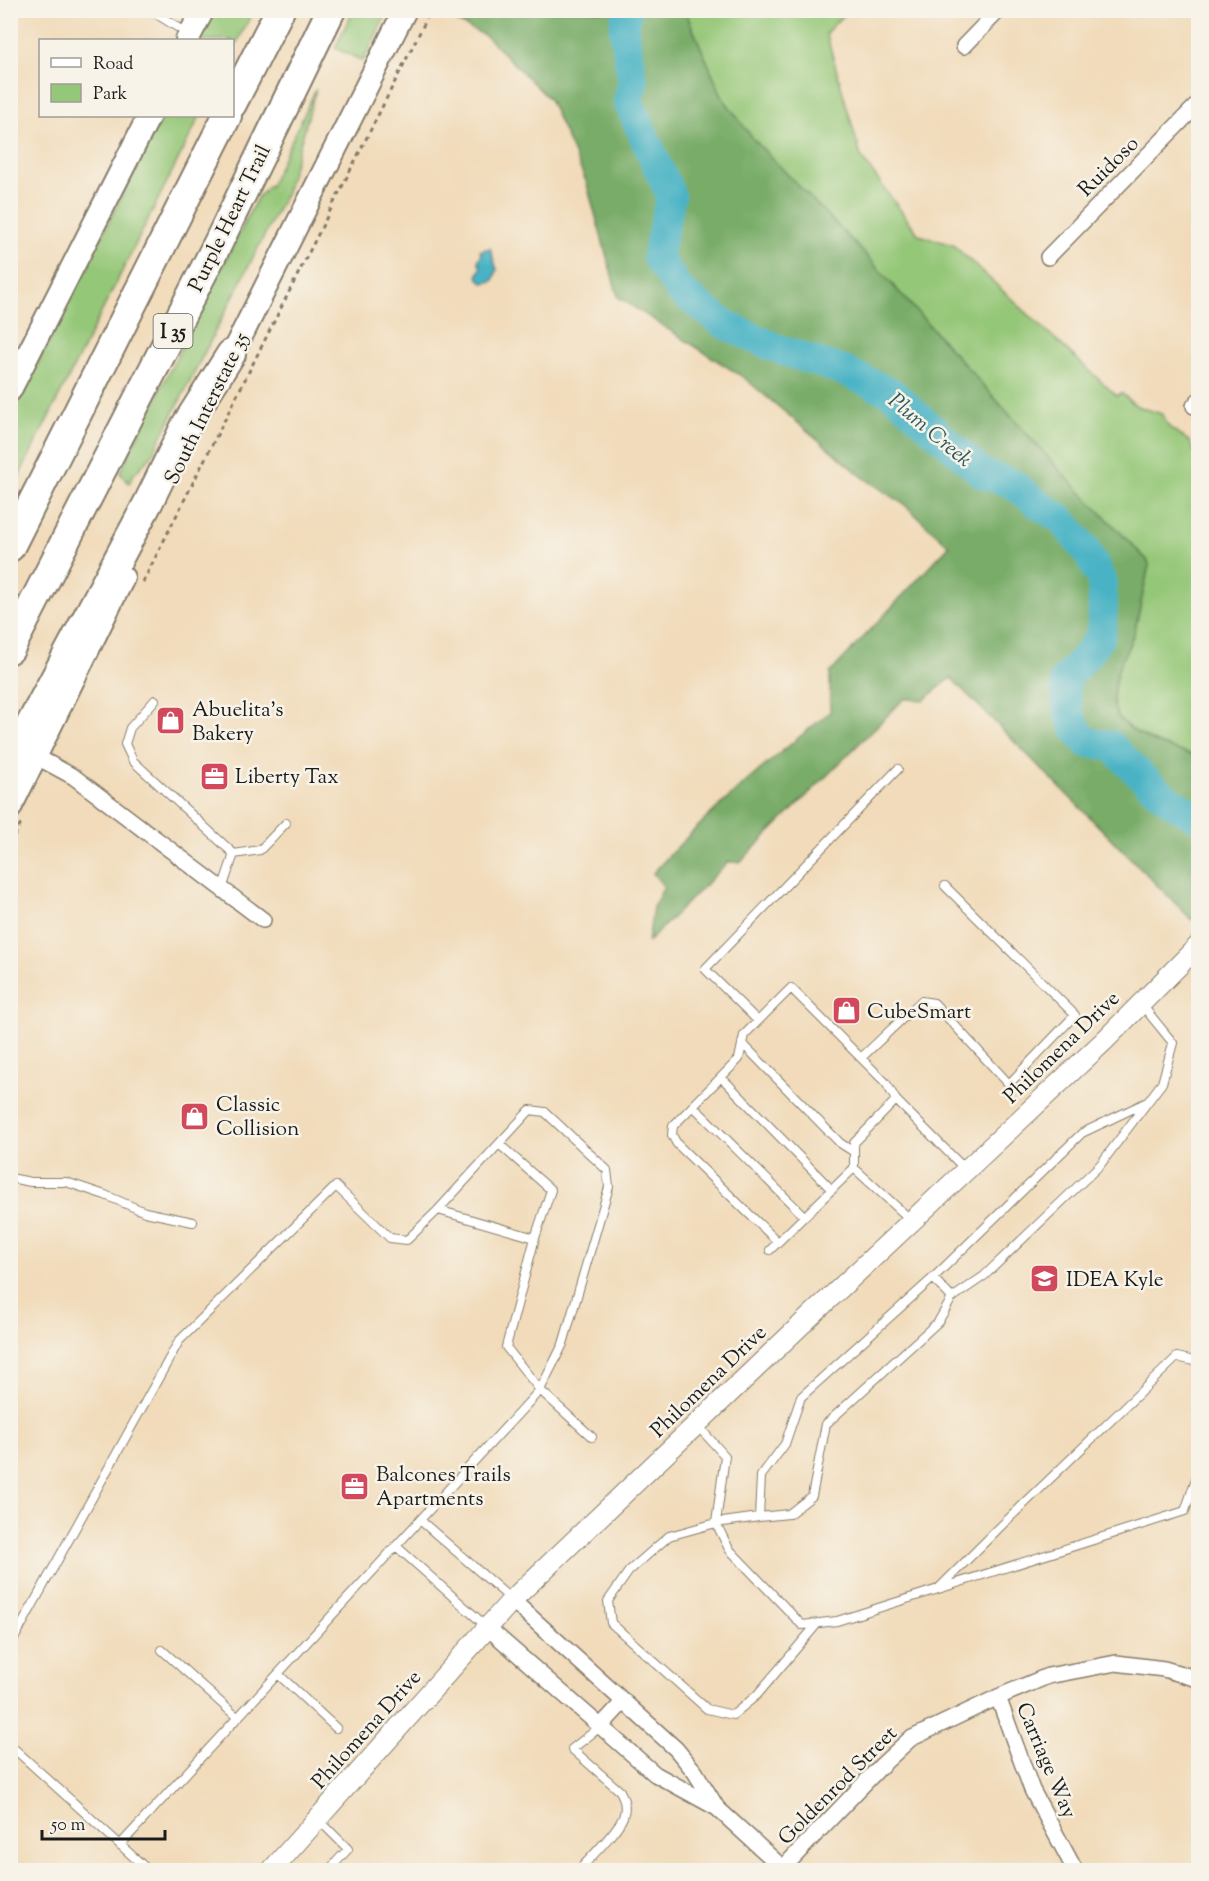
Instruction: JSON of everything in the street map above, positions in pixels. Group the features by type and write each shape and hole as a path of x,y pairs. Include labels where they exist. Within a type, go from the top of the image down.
{"highway":[{"path":"234,100 280,10"},
{"name":"Purple Heart Trail","path":"10,649 218,243 331,10"},
{"name":"I 35","path":"10,546 226,117"},
{"path":"24,760 186,425 231,354"}],"main road":[{"path":"189,38 202,10"},
{"name":"South Interstate 35","path":"231,354 405,10"},
{"path":"13,378 148,117"},
{"path":"18,811 24,760"}],"street":[{"path":"964,46 999,10"},
{"name":"Ruidoso","path":"1048,257 1198,104"},
{"path":"24,760 74,777 263,920"},
{"name":"Philomena Drive","path":"272,1870 512,1600 1141,1004 1198,946"},
{"path":"512,1600 676,1749 695,1772 717,1808"},
{"path":"488,1628 655,1774 717,1808 783,1870"},
{"name":"Goldenrod Street","path":"783,1870 882,1765 910,1739 998,1697 1048,1676 1116,1663 1164,1669 1198,1679"},
{"name":"Carriage Way","path":"998,1697 1032,1790 1075,1870"},
{"path":"600,1726 624,1701"}],"lane":[{"path":"150,10 189,38"},
{"path":"155,700 130,728 125,744 134,761 234,854"},
{"path":"758,1021 705,969 898,769"},
{"path":"234,854 260,850 285,823"},
{"path":"222,889 234,854"},
{"path":"861,1058 921,1001 934,1003 1009,1084 1075,1015 945,886"},
{"path":"778,1242 676,1144 672,1135 673,1126 740,1059 744,1035 790,988 886,1083 896,1100 966,1170"},
{"path":"818,1623 758,1695 733,1715 707,1709 611,1623 608,1601 629,1571 669,1536 716,1523 789,1514 812,1496 826,1424 938,1322 952,1298 984,1276 1100,1165 1162,1083 1173,1043 1141,1004"},
{"path":"742,1043 840,1143 854,1152"},
{"path":"722,1077 832,1190"},
{"path":"770,1250 854,1168 854,1143 896,1100"},
{"path":"759,1517 761,1476 785,1444 801,1397 933,1278 1082,1133 1148,1101"},
{"path":"693,1106 804,1216"},
{"path":"10,1646 179,1341 336,1186 390,1238 407,1239 438,1210 530,1110 545,1112 607,1170 609,1187 563,1344 540,1390 120,1845"},
{"path":"499,1144 550,1190 506,1347 540,1390 592,1437"},
{"path":"854,1168 912,1221"},
{"path":"10,1178 31,1182 66,1182 145,1212 193,1222"},
{"path":"438,1210 535,1238"},
{"path":"933,1278 952,1298"},
{"path":"938,1589 1177,1357 1198,1362"},
{"path":"696,1425 725,1456 716,1523 729,1549 802,1625 837,1621 1185,1511 1198,1473"},
{"path":"420,1520 512,1600"},
{"path":"396,1546 488,1628"},
{"path":"162,1650 237,1718"},
{"path":"278,1674 336,1728"},
{"path":"579,1870 615,1828 625,1812 620,1791 572,1749 600,1726"},
{"path":"10,1745 148,1870"},
{"path":"318,1819 348,1849 329,1870"}],"path":[{"path":"142,583 431,10"},
{"path":"10,844 18,811"}],"green space":[{"path":"215,11 253,11 234,49 234,39 201,39"},
{"path":"353,11 388,11 363,61 335,48"},
{"path":"435,11 685,11 723,98 753,139 864,253 1064,475 1147,560 1149,565 1138,615 1117,675 1113,703 1119,717 1138,733 1175,750 1198,756 1198,912 1192,920 951,678 924,700 904,699 740,862 728,862 648,942 653,907 664,887 653,873 738,789 830,712 830,673 949,546 906,506 864,478 743,377 618,297 586,181 549,99 486,36"},
{"path":"685,11 847,11 826,33 861,157 919,235 953,245 1117,396 1121,393 1137,406 1162,414 1169,427 1189,441 1198,460 1198,488 1194,492 1198,500 1198,756 1175,750 1138,733 1127,726 1114,707 1115,684 1134,632 1149,565 1147,560 1064,475 864,253 753,139 723,98"},
{"path":"316,89 286,193 152,455 134,474 129,483 120,473 257,198 271,184"},
{"path":"161,117 199,117 11,492 11,416"}],"water":[{"path":"490,248 497,270 493,281 483,283 477,276 481,268 478,261 482,254 480,251"}],"waterway":[{"name":"Plum Creek","path":"627,10 624,30 633,82 628,101 671,196 657,257 680,291 726,325 778,349 844,371 892,393 983,474 1013,484 1061,519 1086,550 1102,580 1101,635 1065,679 1067,706 1072,720 1087,743 1110,745 1162,794 1198,817"}],"place":[{"name":"Abuelita's Bakery","path":"171,721"},
{"name":"Liberty Tax","path":"214,776"},
{"name":"CubeSmart","path":"846,1011"},
{"name":"Classic Collision","path":"195,1116"},
{"name":"IDEA Kyle","path":"1045,1279"},
{"name":"Balcones Trails Apartments","path":"355,1486"}]}
